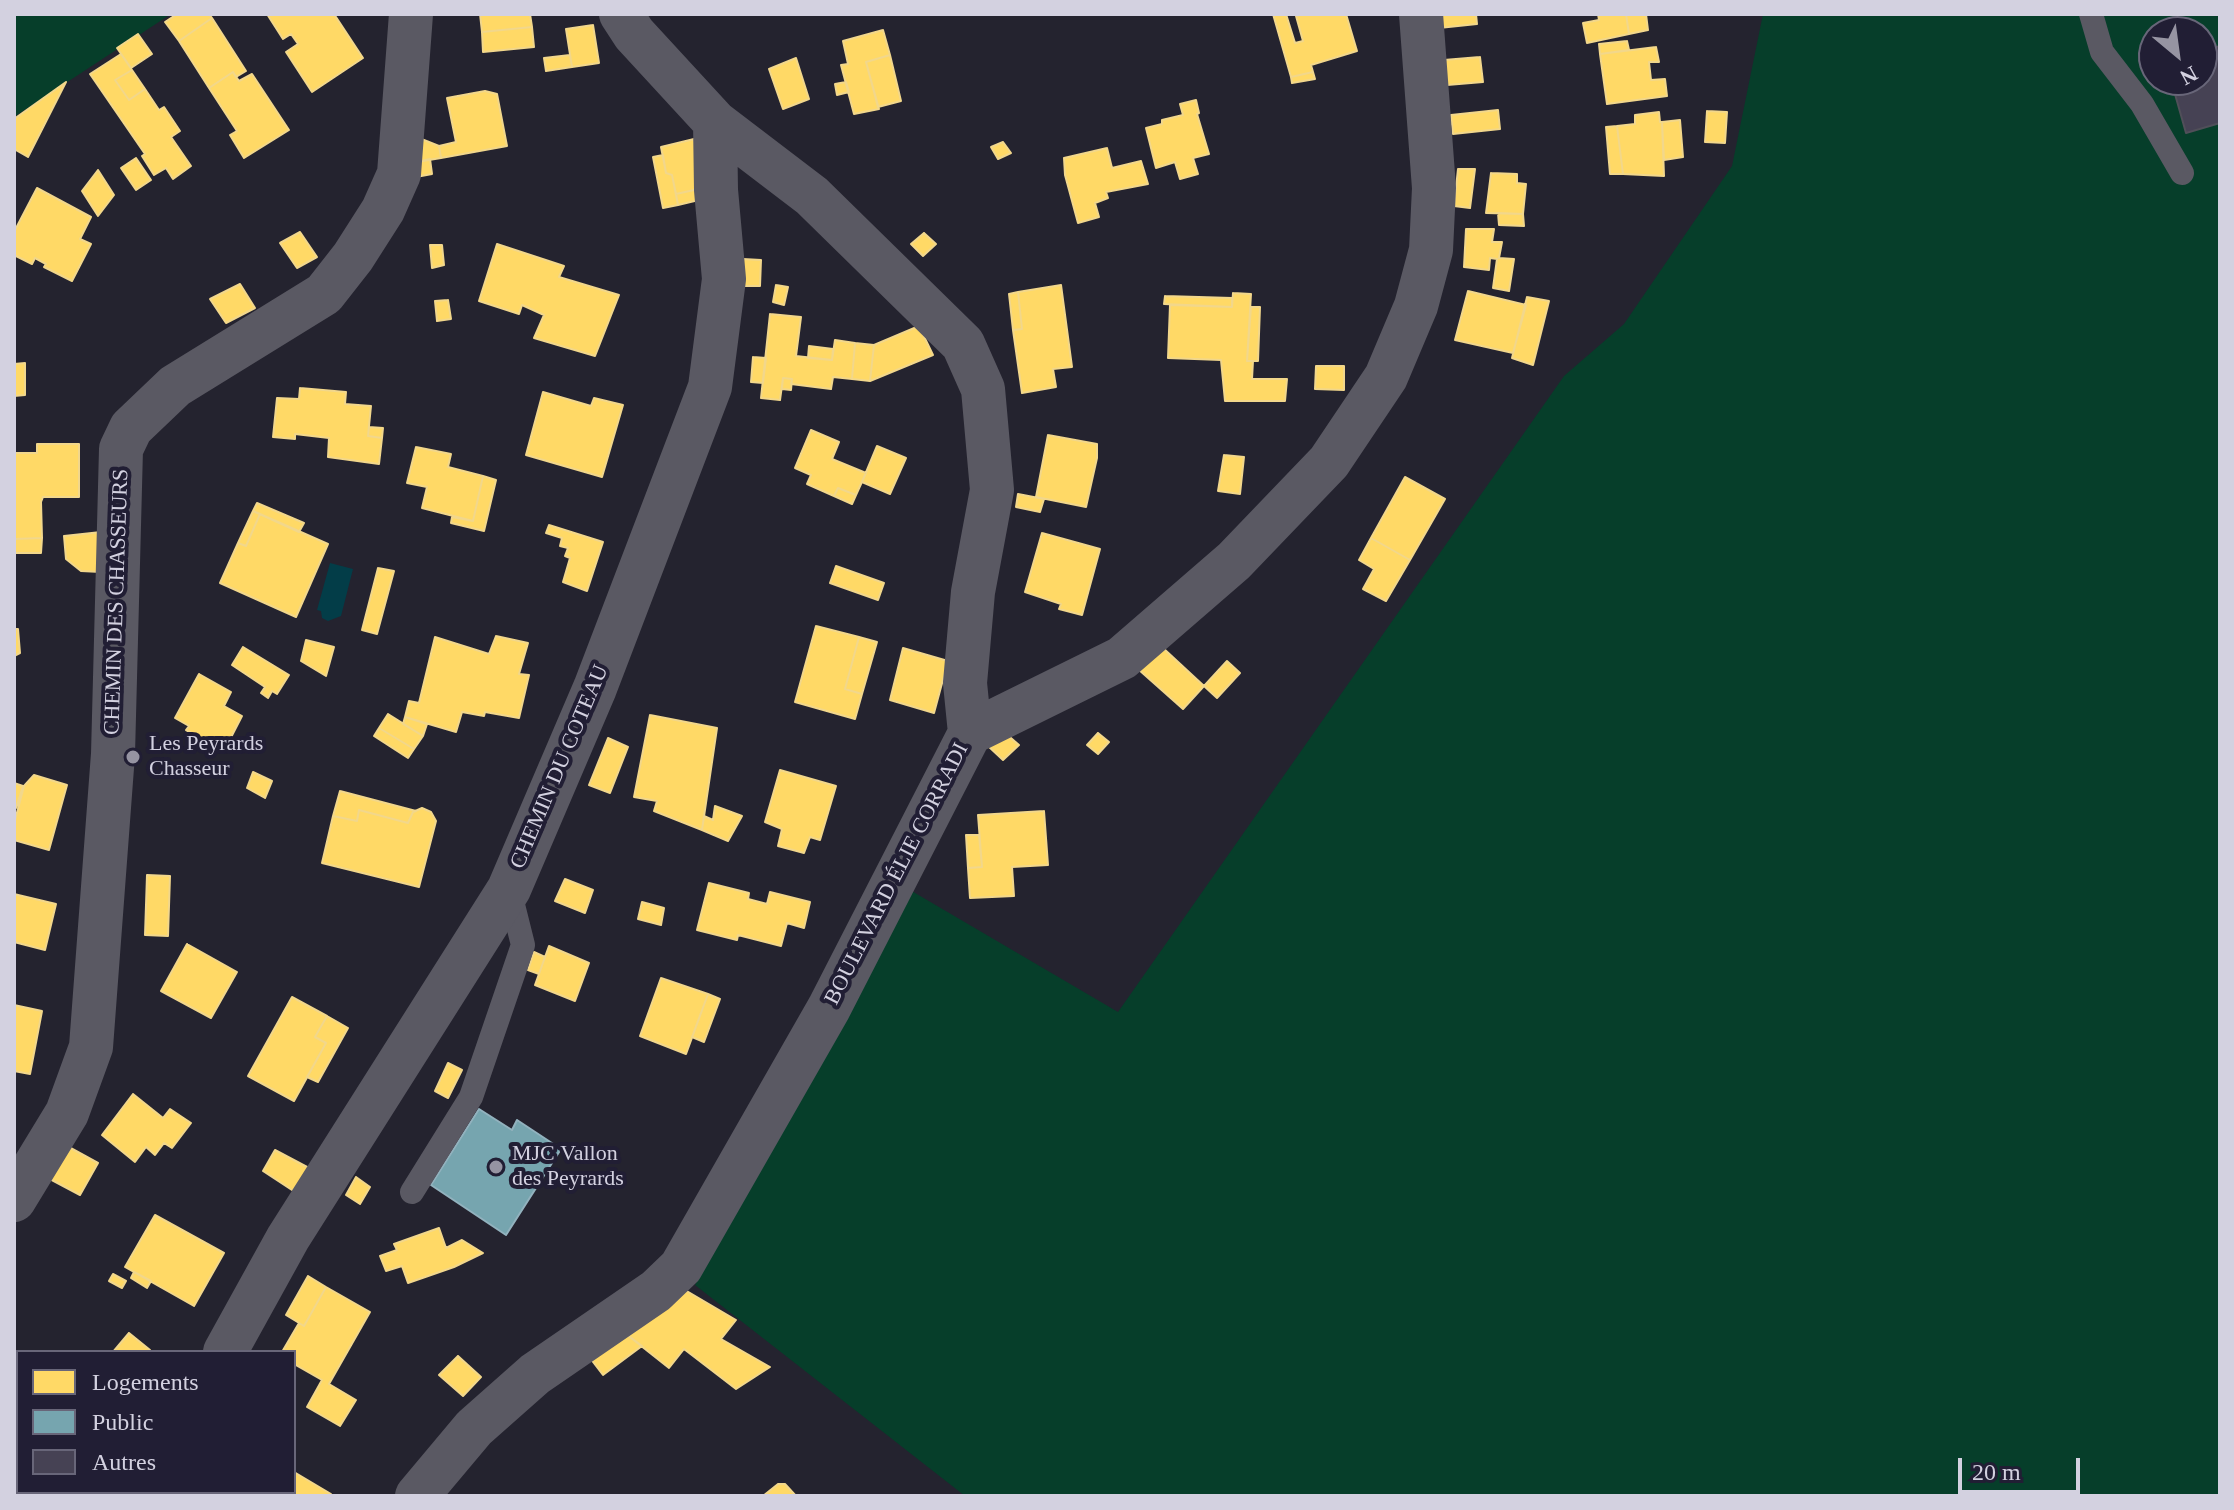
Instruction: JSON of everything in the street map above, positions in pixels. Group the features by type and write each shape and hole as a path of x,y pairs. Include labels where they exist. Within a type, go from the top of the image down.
{"street":[{"name":"CHEMIN DES CHASSEURS","path":"14,1200 67,1113 91,1047 113,754 121,449 131,428 175,386 324,294 353,257 383,210 399,174 411,14"},
{"path":"621,14 634,34 715,122 812,196 963,344 983,389 992,490 973,592 965,683 970,733"},
{"name":"BOULEVARD ÉLIE CORRADI","path":"417,1496 474,1428 535,1374 656,1291 681,1267 829,1008 970,733 1122,658 1234,561 1329,462 1386,377 1416,306 1431,250 1434,188 1421,14"},
{"name":"CHEMIN DU COTEAU","path":"226,1350 288,1238 509,889 595,688 710,387 724,279 716,190 715,122"}],"lane":[{"path":"2091,14 2102,52 2142,104 2182,173"},
{"path":"412,1192 471,1097 523,945 509,889"}],"green space":[{"path":"14,14 171,14 14,117"},
{"path":"1763,14 2220,14 2220,1496 965,1496 695,1285 910,890 1118,1012 1564,376 1624,324 1732,166"}],"water":[{"path":"330,563 353,569 341,616 328,621 317,610"}],"building: Logements":[{"path":"177,14 209,14 212,18 179,41 165,22"},
{"path":"267,14 334,14 363,58 312,92 286,52 298,44 291,34 283,39"},
{"path":"480,14 530,14 532,27 482,32"},
{"path":"1273,14 1286,14 1295,43 1303,41 1296,16 1346,14 1357,51 1311,65 1313,72 1291,77"},
{"path":"1437,14 1476,14 1477,24 1439,28"},
{"path":"1598,14 1626,14 1629,34 1587,43 1583,23 1599,20"},
{"path":"1626,14 1646,14 1648,30 1629,34"},
{"path":"212,18 246,71 236,77 233,72 209,88 179,41"},
{"path":"593,25 599,63 572,67 566,29"},
{"path":"532,27 534,47 483,52 482,32"},
{"path":"883,30 890,55 866,62 879,109 854,114 841,65 848,64 843,41"},
{"path":"138,34 152,54 131,68 117,48"},
{"path":"1627,41 1629,50 1600,54 1599,44"},
{"path":"1656,47 1659,62 1649,62 1651,80 1665,79 1667,96 1607,104 1600,54"},
{"path":"121,54 132,70 115,80 129,100 145,89 159,110 164,107 180,131 171,137 191,166 173,179 166,168 154,175 142,156 145,154 90,74"},
{"path":"570,55 572,67 546,71 544,58"},
{"path":"890,55 901,101 878,107 866,62"},
{"path":"1480,57 1483,82 1447,85 1444,60"},
{"path":"796,58 809,99 783,109 769,69"},
{"path":"132,70 145,89 129,100 115,80"},
{"path":"233,72 239,81 252,74 289,130 244,158 230,135 237,131 209,88"},
{"path":"1313,72 1315,79 1292,83 1291,77"},
{"path":"66,82 28,157 14,149 14,119"},
{"path":"846,82 849,92 837,95 835,84"},
{"path":"485,91 497,94 507,146 441,158 439,146 456,142 447,98"},
{"path":"1196,100 1209,154 1193,158 1198,174 1180,179 1175,162 1156,168 1146,128 1183,115 1180,104"},
{"path":"1498,110 1500,129 1453,134 1451,115"},
{"path":"1707,111 1727,112 1725,143 1705,142"},
{"path":"1659,112 1664,176 1623,174 1617,126 1635,124 1635,115"},
{"path":"1680,120 1683,157 1664,160 1662,122"},
{"path":"1617,126 1623,174 1610,174 1606,127"},
{"path":"419,138 439,146 441,158 417,162"},
{"path":"694,139 703,188 676,194 672,175 666,173 661,147"},
{"path":"1003,142 1011,153 998,159 991,147"},
{"path":"1107,148 1112,168 1141,161 1148,184 1106,192 1108,198 1095,203 1099,217 1078,223 1065,175 1064,158"},
{"path":"663,155 666,173 672,175 678,205 663,208 653,157"},
{"path":"136,158 151,180 136,190 121,168"},
{"path":"430,159 432,174 416,177 417,162"},
{"path":"1458,169 1475,169 1470,208 1454,206"},
{"path":"98,170 114,195 98,216 82,191"},
{"path":"1491,173 1517,174 1517,183 1526,184 1523,214 1486,213"},
{"path":"37,188 91,217 80,239 91,244 72,281 44,267 46,264 35,258 32,264 14,255 14,232"},
{"path":"703,188 703,199 678,205 676,194"},
{"path":"1498,213 1523,214 1524,226 1499,225"},
{"path":"1466,229 1494,229 1492,242 1502,242 1499,258 1514,259 1509,291 1493,288 1497,259 1490,258 1489,270 1464,267"},
{"path":"300,232 317,257 297,268 280,243"},
{"path":"924,233 936,244 923,256 911,244"},
{"path":"497,244 564,266 559,277 619,295 595,356 534,338 544,315 522,305 519,314 479,301"},
{"path":"430,245 442,245 444,265 432,268"},
{"path":"743,259 761,260 760,286 742,286"},
{"path":"240,284 255,308 226,323 210,299"},
{"path":"776,285 788,287 784,305 773,302"},
{"path":"1061,285 1072,367 1053,369 1056,387 1022,393 1013,330 1022,329 1018,292"},
{"path":"1468,291 1526,305 1513,353 1455,340"},
{"path":"1018,292 1022,329 1013,330 1009,294"},
{"path":"1233,293 1251,294 1247,361 1253,361 1252,379 1287,379 1285,401 1225,401 1221,360 1168,358 1170,305 1232,307"},
{"path":"1165,296 1232,298 1232,307 1164,304"},
{"path":"1527,297 1549,301 1533,365 1512,358"},
{"path":"448,300 451,319 437,321 435,301"},
{"path":"1251,307 1260,307 1258,361 1247,361"},
{"path":"770,314 801,317 796,356 832,360 835,340 855,343 852,379 833,377 831,389 791,384 792,379 783,378 780,400 761,398"},
{"path":"919,326 933,355 870,381 874,345"},
{"path":"855,343 874,345 870,381 852,379"},
{"path":"809,346 833,349 832,360 808,358"},
{"path":"753,357 766,358 763,383 751,382"},
{"path":"25,363 25,395 14,396 14,364"},
{"path":"1316,366 1344,366 1344,390 1315,389"},
{"path":"783,378 792,379 791,390 782,389"},
{"path":"300,388 346,392 345,404 371,406 368,436 382,438 379,464 328,457 329,438 295,434 295,439 273,437 277,398 299,399"},
{"path":"543,392 591,406 594,398 623,405 602,477 526,455"},
{"path":"369,427 383,428 382,438 368,436"},
{"path":"811,430 839,442 832,459 866,473 856,495 838,488 834,496 807,484 811,475 795,468"},
{"path":"1048,435 1097,444 1097,458 1086,507 1036,497"},
{"path":"37,444 79,444 79,497 43,497 42,538 14,539 14,453 37,453"},
{"path":"877,446 906,458 890,494 862,482"},
{"path":"416,447 451,454 448,467 483,476 473,521 422,508 427,487 407,483"},
{"path":"1224,455 1244,457 1240,494 1218,491"},
{"path":"483,476 496,480 484,531 451,523 452,517 473,521"},
{"path":"1405,477 1445,499 1410,560 1371,538"},
{"path":"838,488 856,495 852,504 834,496"},
{"path":"1018,494 1044,499 1040,512 1016,507"},
{"path":"257,503 304,523 299,532 253,511"},
{"path":"253,511 260,514 246,546 238,543"},
{"path":"260,514 328,544 296,617 220,583 238,543 246,546"},
{"path":"549,525 603,542 587,591 563,582 570,558 565,556 568,548 560,546 562,538 546,533"},
{"path":"101,532 101,572 81,571 66,559 64,536"},
{"path":"1042,533 1100,549 1082,615 1059,609 1061,604 1025,592"},
{"path":"42,538 41,553 14,553 14,539"},
{"path":"1371,538 1410,560 1386,601 1363,589 1374,569 1359,560"},
{"path":"836,566 884,583 878,600 830,583"},
{"path":"378,568 394,571 377,634 362,630"},
{"path":"816,626 859,637 845,689 862,694 855,719 795,702"},
{"path":"14,629 18,629 20,653 14,656"},
{"path":"496,636 528,643 519,674 529,675 519,718 485,712 484,716 462,712 456,732 405,717 409,701 419,703 435,637 489,654"},
{"path":"859,637 877,642 862,694 845,689"},
{"path":"306,640 334,647 326,676 301,661"},
{"path":"243,647 289,675 277,694 272,691 268,698 261,693 265,687 232,665"},
{"path":"903,648 948,661 934,713 890,700"},
{"path":"1163,648 1204,686 1183,709 1138,669"},
{"path":"1227,661 1240,673 1217,698 1204,686"},
{"path":"199,674 231,692 224,706 242,716 224,751 186,730 189,726 175,718"},
{"path":"388,714 423,736 414,749 379,728"},
{"path":"650,715 717,728 702,830 654,811 657,801 634,797"},
{"path":"405,717 427,724 423,736 403,724"},
{"path":"379,728 414,749 408,758 374,736"},
{"path":"1004,732 1019,745 1003,760 988,746"},
{"path":"1098,733 1109,742 1098,754 1087,745"},
{"path":"608,738 628,747 610,793 589,785"},
{"path":"780,770 836,786 820,840 810,837 804,853 778,846 782,829 765,822"},
{"path":"253,772 272,781 265,798 247,788"},
{"path":"34,775 67,785 49,850 14,840 14,824 24,786"},
{"path":"14,783 23,786 16,808 14,807"},
{"path":"340,791 416,811 408,823 359,810 357,821 333,816"},
{"path":"715,806 742,816 728,841 702,830 704,816 713,820"},
{"path":"422,808 431,812 436,821 419,887 322,863 333,816 357,821 359,810 408,823 413,812"},
{"path":"1044,811 1048,865 1012,867 1014,896 970,898 968,868 982,867 978,815"},
{"path":"966,835 979,835 982,867 968,868"},
{"path":"147,875 170,876 168,936 145,935"},
{"path":"565,879 593,890 585,913 555,901"},
{"path":"709,883 749,893 748,899 767,904 770,892 810,902 804,928 787,923 781,946 738,935 737,940 697,930"},
{"path":"14,894 56,904 45,950 14,942"},
{"path":"642,902 664,908 661,925 638,919"},
{"path":"187,944 237,972 211,1018 161,991"},
{"path":"549,946 589,963 575,1001 535,985"},
{"path":"534,952 545,957 539,974 528,970"},
{"path":"661,978 708,994 686,1054 640,1036"},
{"path":"708,994 720,999 704,1042 692,1037"},
{"path":"292,997 327,1016 315,1037 326,1043 294,1101 248,1076"},
{"path":"14,1005 42,1011 30,1074 14,1071"},
{"path":"327,1016 348,1028 318,1082 307,1077 326,1043 315,1037"},
{"path":"448,1063 462,1070 448,1098 435,1091"},
{"path":"133,1094 163,1118 170,1109 191,1123 172,1148 164,1143 155,1155 146,1147 135,1162 102,1135"},
{"path":"67,1146 98,1163 80,1195 48,1178"},
{"path":"275,1150 309,1168 295,1192 263,1171"},
{"path":"356,1177 370,1187 360,1204 346,1195"},
{"path":"155,1215 224,1253 194,1306 125,1267"},
{"path":"439,1228 446,1248 462,1240 483,1253 408,1283 402,1266 386,1271 380,1256 397,1250 394,1244"},
{"path":"134,1272 151,1281 147,1288 131,1278"},
{"path":"113,1274 126,1281 122,1288 109,1281"},
{"path":"308,1276 326,1287 304,1326 286,1315"},
{"path":"326,1287 370,1312 329,1384 356,1400 340,1426 307,1407 322,1380 296,1365 296,1350 283,1350 299,1323 304,1326"},
{"path":"685,1290 736,1320 721,1339 770,1367 736,1389 684,1349 669,1368 621,1330"},
{"path":"621,1330 642,1346 603,1375 587,1354"},
{"path":"129,1333 150,1350 115,1350"},
{"path":"458,1356 481,1377 463,1396 439,1375"},
{"path":"296,1473 331,1494 330,1496 232,1496 296,1494"},
{"path":"778,1484 785,1484 796,1496 763,1496"}],"building: Public":[{"name":"MJC Vallon des Peyrards","path":"479,1109 512,1130 517,1120 561,1149 506,1235 431,1185"}],"building: Autres":[{"path":"2218,47 2220,123 2186,133 2176,96 2218,96"}],"place":[{"name":"Les Peyrards Chasseur","path":"133,757"},
{"name":"MJC Vallon des Peyrards","path":"496,1167"}]}
